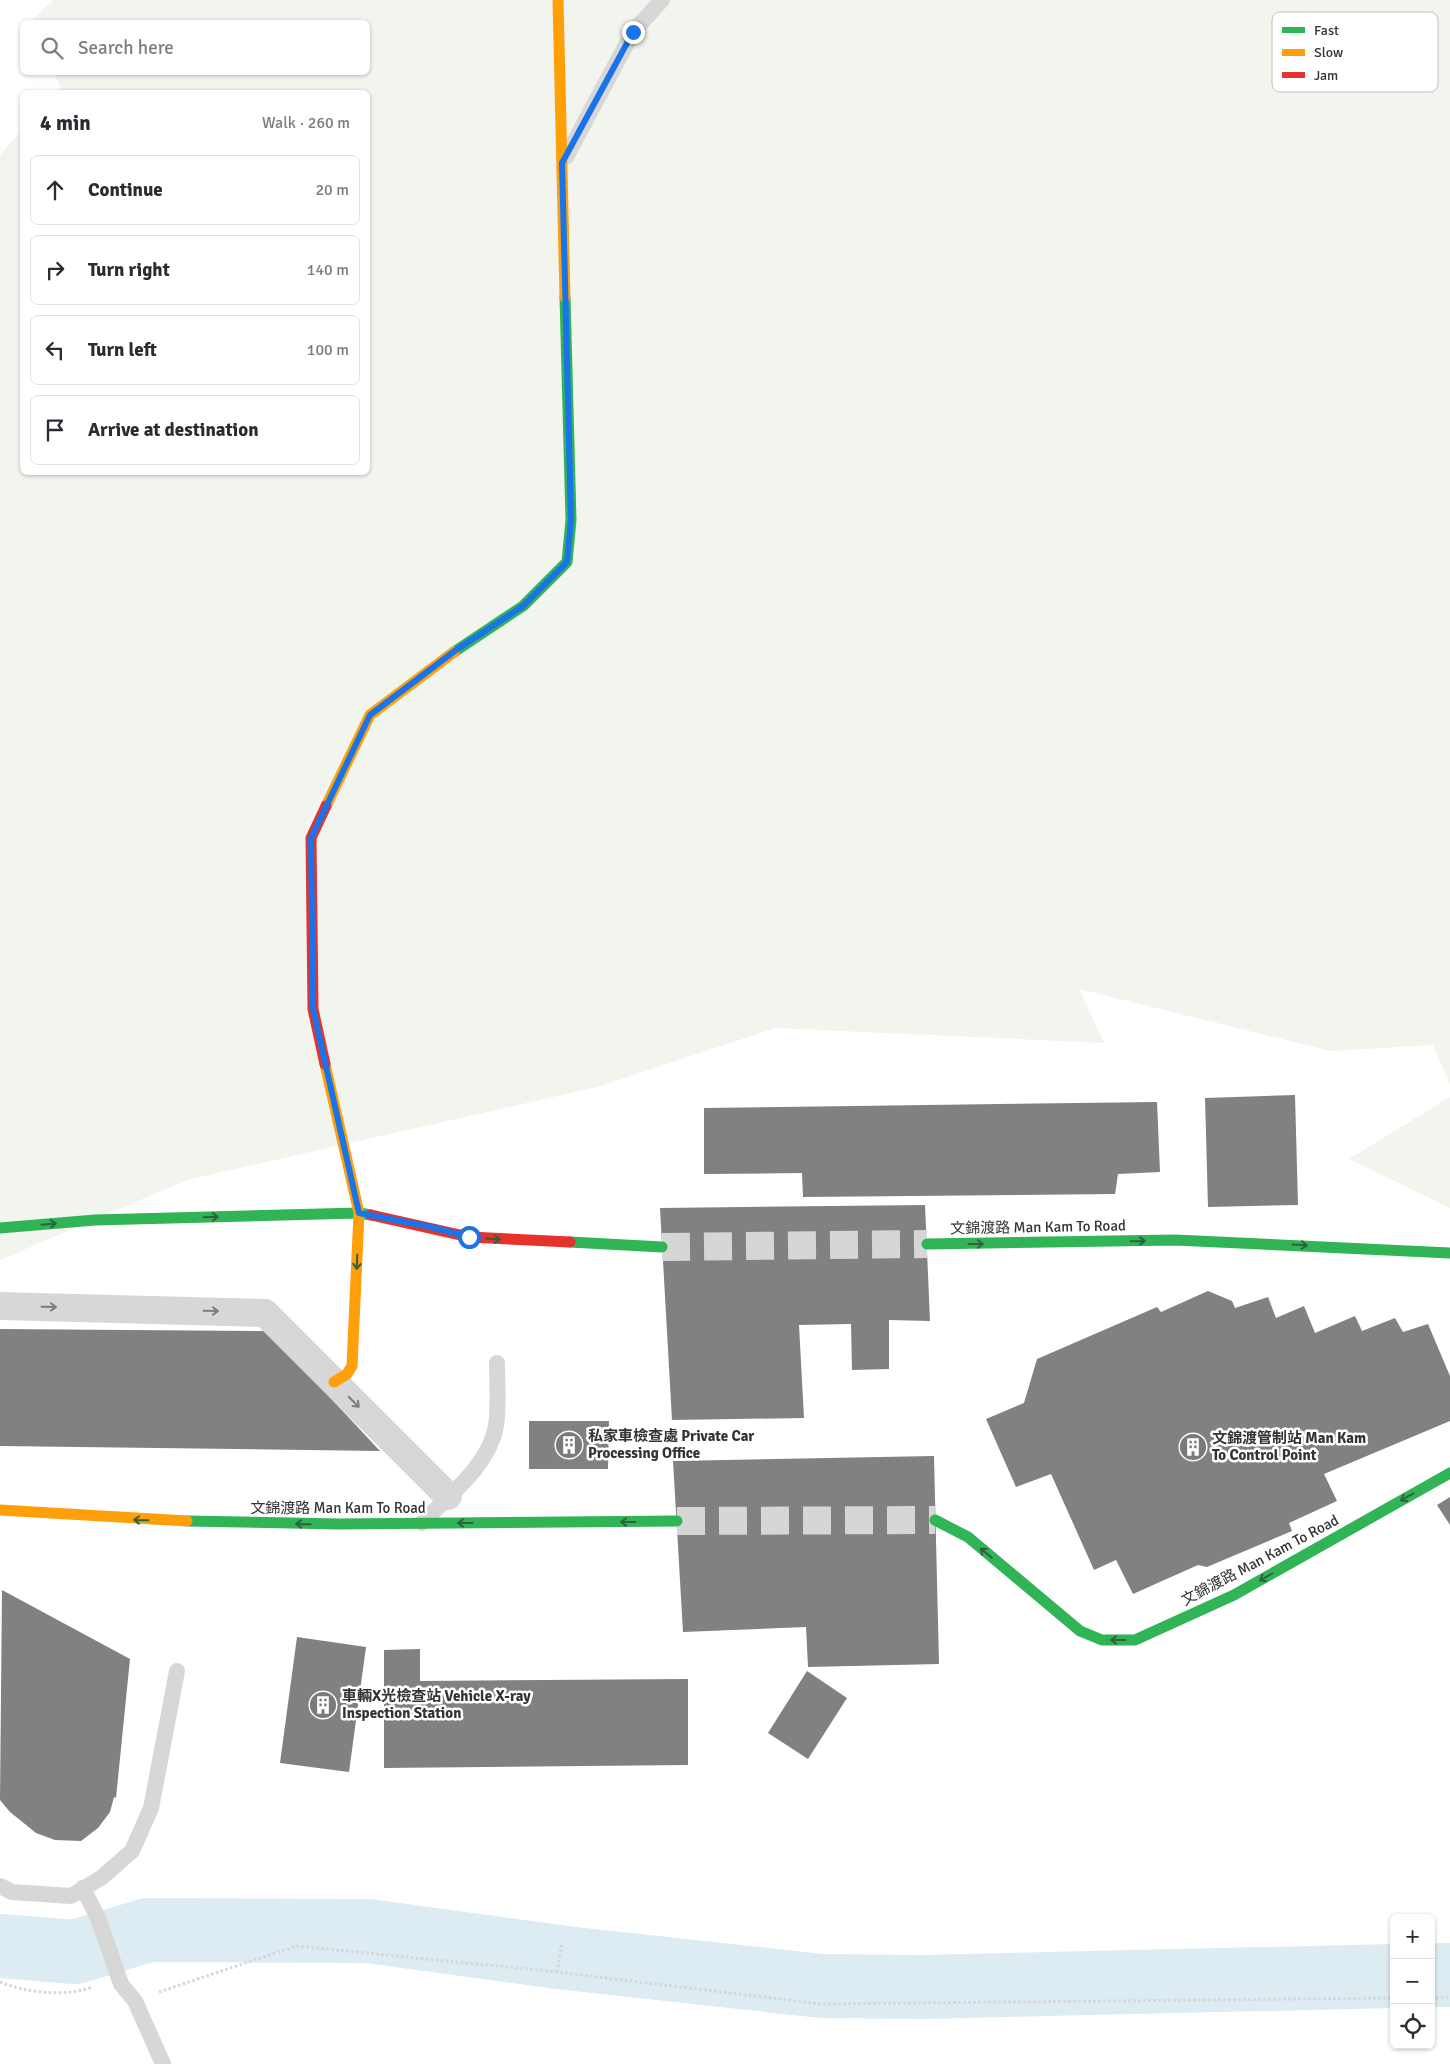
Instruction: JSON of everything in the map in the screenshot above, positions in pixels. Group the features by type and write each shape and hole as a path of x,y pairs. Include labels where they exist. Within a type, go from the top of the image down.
{"main road":[{"path":"334,1382 347,1374 352,1366 359,1213 313,1009 311,838 370,715 456,650 523,606 567,562 571,520 558,0"},
{"path":"0,1228 95,1220 359,1213 431,1227 469,1237 662,1247"},
{"name":"文錦渡路 Man Kam To Road","path":"927,1244 1175,1240 1450,1253"},
{"name":"文錦渡路 Man Kam To Road","path":"935,1520 968,1538 1080,1631 1102,1640 1135,1640 1234,1595 1450,1473"},
{"name":"文錦渡路 Man Kam To Road","path":"0,1510 96,1519 338,1525 677,1521"}],"street":[{"path":"0,1306 265,1313 448,1496"}],"lane":[{"path":"562,163 633,32 662,0"},
{"path":"422,1523 480,1464 491,1444 496,1425 497,1364"},
{"path":"0,1886 12,1892 71,1896 101,1878 132,1851 151,1808 177,1671"},
{"path":"83,1888 103,1931 121,1984 135,2001 163,2064"}],"path":[{"path":"557,1972 562,1944"},
{"path":"135,2001 296,1946 557,1972 821,2004 1390,1998"},
{"path":"0,1982 13,1987 56,1993 92,1988 117,1972"},
{"path":"1435,1998 1450,1997"}],"shaded area":[{"path":"53,0 1450,0 1450,1084 1433,1045 1331,1051 1079,989 1104,1043 775,1028 597,1087 187,1180 0,1260 0,155 20,132 20,475 370,475 370,90 58,90 61,87 55,75 370,75 370,20 32,20"},
{"path":"1450,1097 1450,1208 1349,1159"}],"building":[{"path":"1295,1095 1298,1205 1208,1207 1205,1098"},
{"path":"1157,1102 1160,1172 1118,1174 1115,1194 803,1197 802,1173 704,1174 704,1108"},
{"path":"925,1205 930,1321 889,1320 889,1369 852,1370 851,1324 799,1325 804,1418 672,1420 660,1208"},
{"name":"文錦渡管制站 Man Kam To Control Point","path":"1208,1291 1232,1301 1235,1308 1268,1297 1276,1318 1304,1306 1315,1333 1355,1316 1362,1331 1395,1318 1403,1332 1428,1324 1450,1376 1450,1421 1324,1474 1337,1501 1289,1523 1292,1531 1207,1567 1198,1565 1133,1594 1116,1560 1094,1570 1051,1474 1016,1487 986,1419 1024,1403 1037,1359 1157,1307 1161,1312"},
{"path":"0,1329 268,1331 380,1451 0,1446"},
{"name":"私家車檢查處 Private Car Processing Office","path":"529,1421 609,1421 608,1469 529,1469"},
{"path":"934,1456 939,1664 808,1667 806,1627 683,1632 673,1461"},
{"path":"1450,1497 1450,1525 1437,1505"},
{"path":"2,1590 130,1659 116,1798 114,1797 110,1812 98,1828 81,1841 55,1840 36,1833 10,1812 0,1800"},
{"name":"車輛X光檢查站 Vehicle X-ray Inspection Station","path":"297,1637 366,1647 349,1772 280,1763"},
{"path":"420,1649 420,1681 688,1679 688,1765 384,1768 384,1650"},
{"path":"807,1671 847,1698 808,1759 768,1733"}],"waterway":[{"path":"0,1946 75,1952 148,1930 368,1931 566,1958 822,1986 924,1987 1390,1976"},
{"path":"1435,1975 1450,1975"}],"tunnel":[{"path":"662,1247 927,1244"},
{"path":"677,1521 935,1520"}],"traffic: fast":[{"path":"454,652 523,606 567,562 571,520 565,297"},
{"path":"0,1228 95,1220 359,1213 371,1215"},
{"path":"927,1244 1175,1240 1450,1253"},
{"path":"570,1242 662,1247"},
{"path":"935,1520 968,1537 1080,1631 1102,1640 1135,1640 1234,1595 1450,1473"},
{"path":"187,1521 338,1524 677,1521"}],"traffic: slow":[{"path":"558,0 565,297"},
{"path":"326,806 370,715 454,652"},
{"path":"325,1064 359,1213 352,1366 347,1374 334,1382"},
{"path":"0,1510 187,1521"}],"traffic: jam":[{"path":"325,1064 313,1009 311,838 326,806"},
{"path":"371,1215 469,1237 570,1242"}],"place":[{"name":"私家車檢查處 Private Car Processing Office","path":"569,1445"},
{"name":"文錦渡管制站 Man Kam To Control Point","path":"1193,1447"},
{"name":"車輛X光檢查站 Vehicle X-ray Inspection Station","path":"323,1705"}],"route":[{"path":"469,1237 431,1227 359,1213 313,1009 311,838 370,715 456,650 523,606 567,562 571,520 562,163 633,32"}]}
